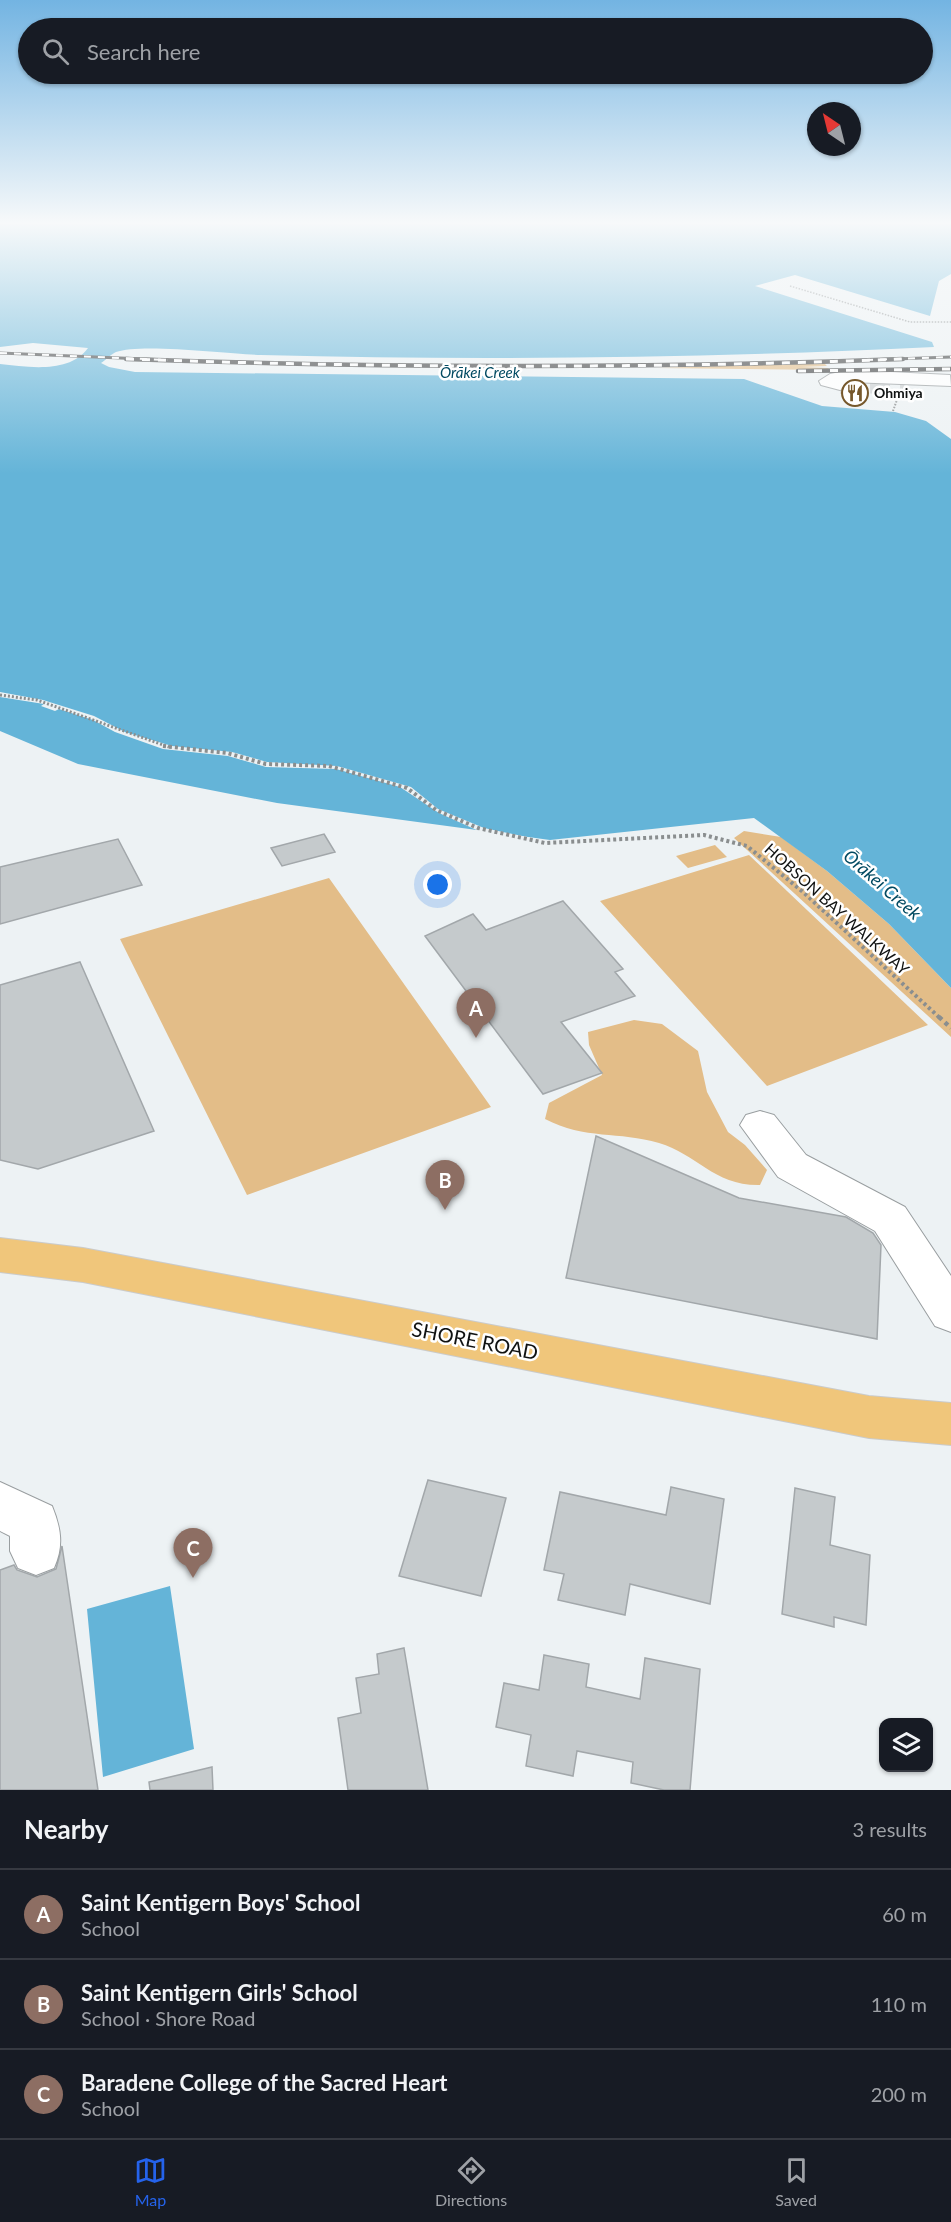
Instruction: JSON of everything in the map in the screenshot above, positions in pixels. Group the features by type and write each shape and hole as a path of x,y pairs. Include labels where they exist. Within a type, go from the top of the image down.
{"main road":[{"name":"SHORE ROAD","path":"0,1255 84,1265 869,1418 951,1424"}],"lane":[{"path":"840,384 828,381 852,377 947,381"},
{"path":"901,390 947,381"},
{"path":"760,1125 792,1166 890,1219 951,1313"},
{"path":"0,1505 34,1523 36,1551"}],"path":[{"path":"863,308 910,322 951,322"},
{"path":"893,411 901,390"},
{"name":"HOBSON BAY WALKWAY","path":"0,695 38,700 167,747 227,753 266,764 329,766 397,784 407,788 436,810 478,828 545,843 704,835 747,846 779,870 951,1028"}],"shaded area":[{"path":"824,363 827,366 801,367 830,370 657,368"},
{"path":"744,831 781,837 827,871 889,924 951,988 951,1037 734,838"},
{"path":"715,845 727,857 688,868 676,856"},
{"path":"749,855 928,1025 767,1086 600,901"},
{"path":"329,878 491,1107 247,1195 120,939"},
{"path":"634,1020 662,1024 698,1051 707,1092 728,1132 745,1145 767,1170 760,1185 730,1180 659,1143 630,1137 588,1133 560,1126 545,1119 549,1103 602,1075 589,1045 588,1032"}],"water":[{"name":"Ōrākei Creek","path":"0,308 823,308 932,342 934,347 766,354 514,358 261,355 145,349 116,352 101,363 109,367 135,372 744,379 822,406 895,412 926,421 951,439 951,988 889,924 827,871 754,818 550,840 277,803 78,764 0,731 0,364 35,367 59,365 70,362 88,348 33,343 0,347"},
{"path":"902,308 932,308 930,316"},
{"path":"170,1586 194,1749 103,1777 87,1609"}],"pier":[{"path":"0,692 43,700 94,716 125,732 172,746 232,752 267,762 337,766 411,787 438,809 484,828 546,841 481,832 439,813 400,787 336,769 266,767 228,756 163,749 115,732 93,720 41,706 44,704 0,697"}],"building":[{"path":"324,834 335,852 282,866 271,848"},
{"path":"118,839 142,885 0,924 0,867"},
{"path":"563,901 623,969 615,972 635,996 561,1022 602,1073 543,1094 425,936 473,914 486,930"},
{"path":"80,962 154,1131 38,1169 0,1160 0,985"},
{"path":"596,1136 739,1198 846,1217 873,1233 881,1245 877,1339 566,1278"},
{"path":"428,1480 506,1498 481,1596 399,1576"},
{"path":"671,1487 724,1499 710,1604 630,1584 625,1615 558,1600 564,1574 544,1570 560,1492 666,1515"},
{"path":"795,1488 835,1497 830,1545 870,1555 866,1625 834,1617 834,1627 782,1614"},
{"path":"62,1546 98,1790 0,1790 0,1570 14,1565 17,1570 37,1577 56,1569"},
{"path":"404,1648 428,1790 348,1790 338,1718 361,1713 356,1678 379,1674 377,1654"},
{"path":"544,1655 589,1664 586,1687 640,1699 645,1658 700,1669 690,1790 664,1790 631,1783 633,1762 577,1751 573,1776 526,1766 531,1735 496,1727 504,1683 539,1690"},
{"path":"212,1767 213,1790 150,1790 149,1782"}],"tunnel":[{"path":"840,384 904,383"}],"railway":[{"path":"0,353 168,360"},
{"path":"866,360 951,357"},
{"path":"126,359 514,366 903,359"},
{"path":"798,371 951,369"}],"place":[{"name":"Ohmiya","path":"855,393"},
{"name":"Saint Kentigern Boys' School","path":"476,1038"},
{"name":"Saint Kentigern Girls' School","path":"445,1210"},
{"name":"Baradene College of the Sacred Heart","path":"193,1578"}]}
